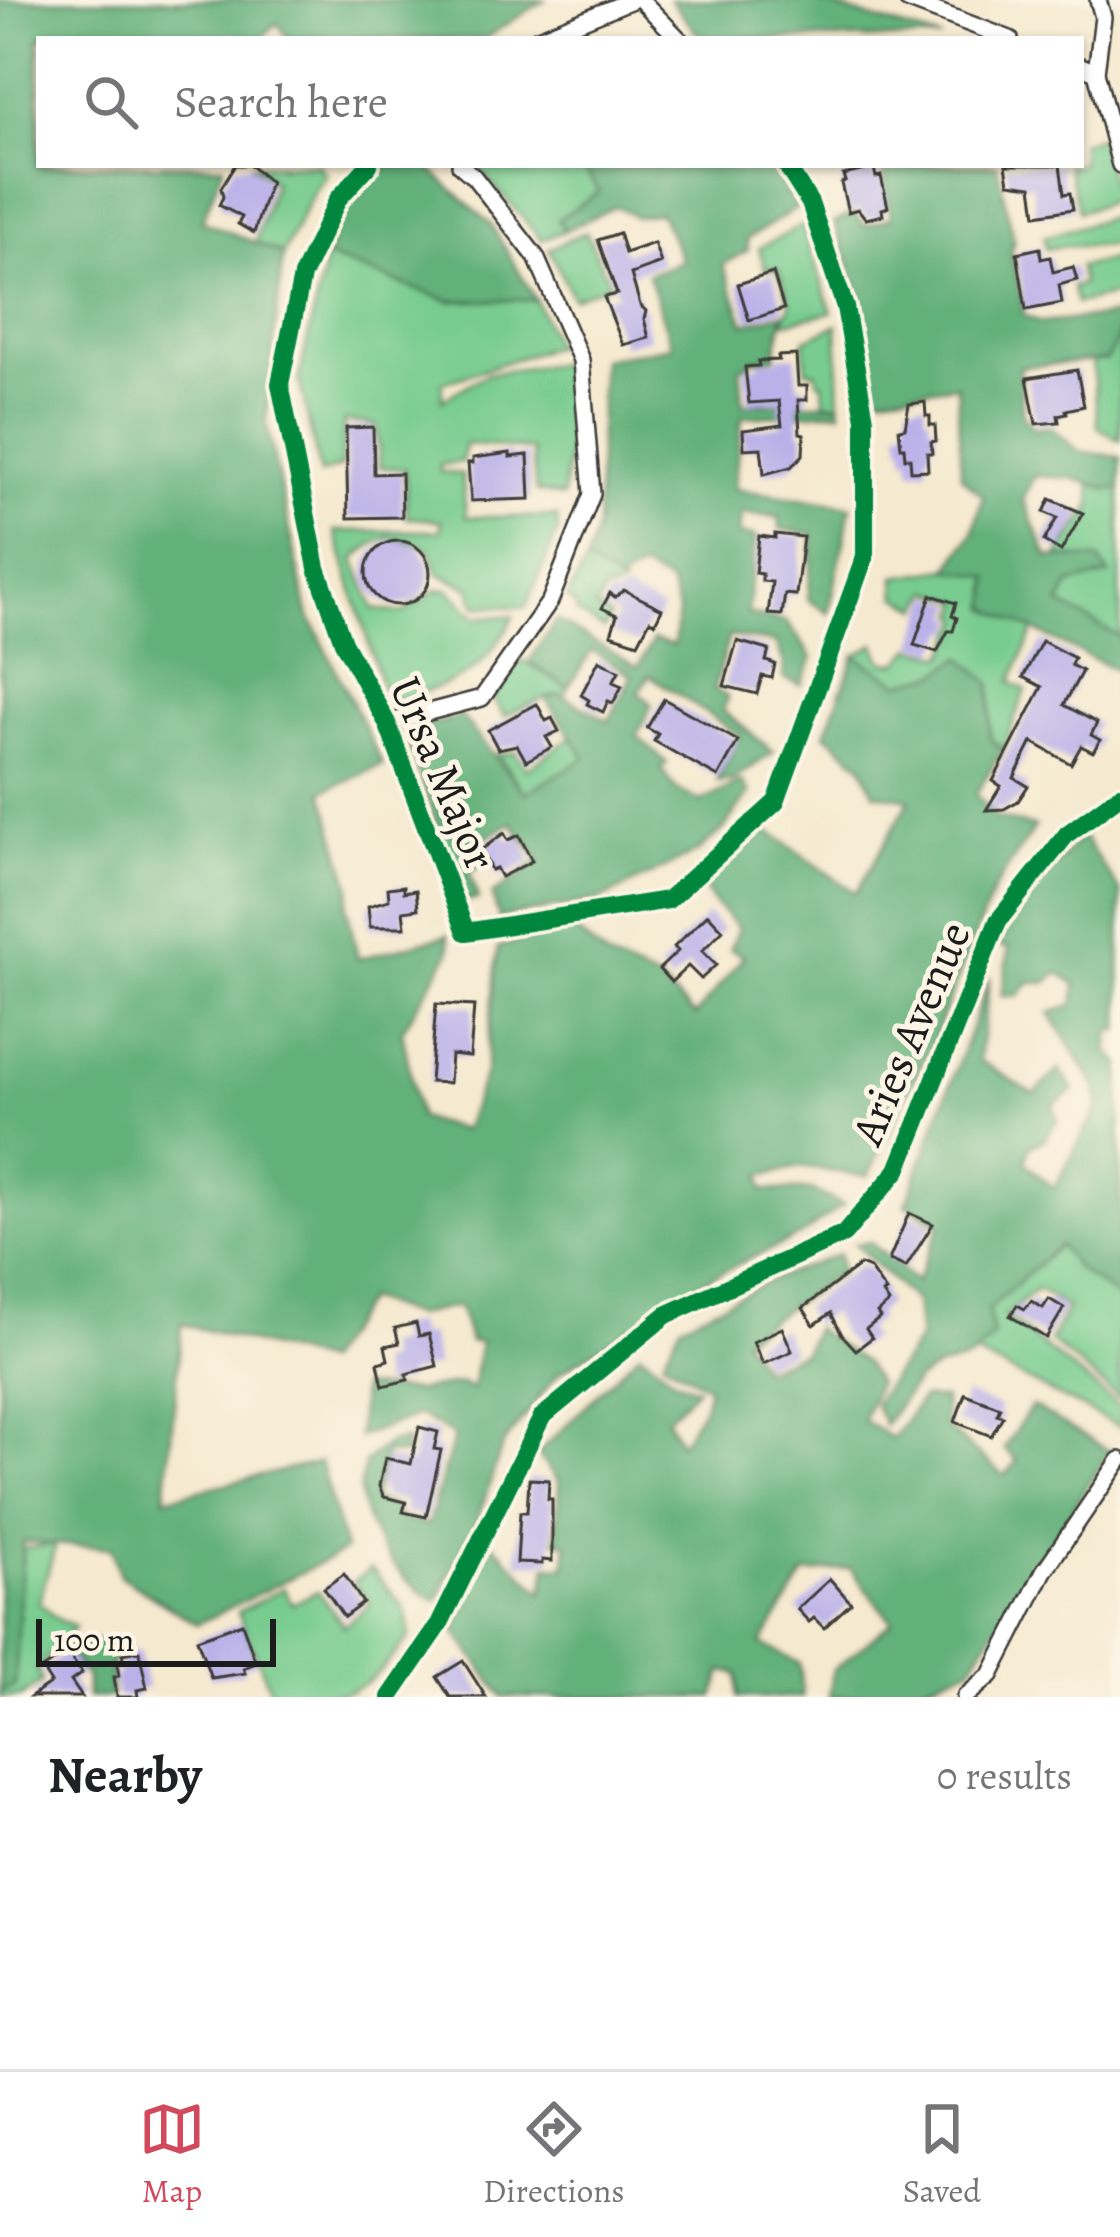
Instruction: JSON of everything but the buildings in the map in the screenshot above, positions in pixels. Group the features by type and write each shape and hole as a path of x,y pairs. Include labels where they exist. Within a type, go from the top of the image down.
{"street":[{"path":"544,36 636,0 676,36"},
{"path":"907,0 1002,36"},
{"path":"1098,0 1103,17 1089,69 1120,165"},
{"name":"Ursa Major","path":"366,168 338,199 302,276 280,384 317,568 343,642 387,723 466,932 668,900 776,802 865,556 865,419 845,308 810,203 788,168"},
{"path":"387,723 482,698 550,601 592,494 581,360 536,257 464,168"},
{"name":"Aries Avenue","path":"390,1697 437,1627 542,1417 666,1315 844,1234 898,1170 998,921 1066,834 1120,795"},
{"path":"965,1697 991,1675 1044,1570 1120,1460"}],"green space":[{"path":"0,0 545,0 489,36 287,36 277,23 263,36 36,36 36,168 223,168 202,221 283,254 266,422 308,613 383,765 323,791 351,887 347,906 358,959 448,935 450,952 402,1031 419,1118 463,1130 485,1073 498,947 571,927 608,959 658,980 695,1016 744,956 730,949 738,928 703,885 765,829 856,893 910,799 874,793 862,765 825,734 855,656 900,683 937,674 962,657 991,684 990,739 1003,749 976,794 996,818 1035,827 994,889 930,1047 868,1176 799,1167 761,1176 763,1190 812,1190 843,1205 803,1234 703,1281 558,1374 503,1444 479,1516 437,1601 410,1583 386,1555 362,1507 360,1485 365,1462 388,1443 406,1440 405,1454 385,1453 373,1500 395,1507 397,1517 428,1525 454,1436 418,1415 358,1437 361,1387 417,1391 460,1383 472,1389 480,1342 470,1342 458,1306 413,1316 367,1299 324,1362 182,1324 165,1498 320,1462 345,1551 197,1624 120,1576 112,1548 23,1542 15,1686 0,1692"},
{"path":"670,0 811,0 932,36 700,36"},
{"path":"1101,137 1114,200 1079,212 1068,168 1084,168 1084,141"},
{"path":"257,168 321,168 326,175 283,254 255,243 274,182"},
{"path":"380,168 428,168 490,223 536,300 450,301 326,257 339,217"},
{"path":"479,168 584,168 599,192 558,219 564,231 542,240"},
{"path":"584,168 770,168 797,208 747,239 748,250 723,265 745,324 784,313 775,357 756,359 740,368 743,404 840,403 841,411 742,417 734,489 851,506 829,613 808,600 813,534 780,529 779,517 741,514 739,535 755,536 748,614 787,622 813,658 801,685 783,678 784,664 776,643 729,636 714,689 728,697 723,711 774,752 733,780 717,782 740,736 649,675 639,693 652,704 637,736 667,763 661,769 676,789 701,802 742,781 749,793 723,830 697,852 600,900 499,918 492,895 540,861 512,823 474,844 479,867 469,872 478,899 465,901 403,732 461,716 525,793 586,758 545,698 560,694 609,721 632,675 592,650 568,688 529,662 556,620 638,667 653,640 674,645 678,611 670,584 642,569 618,582 586,563 597,526 601,359 672,346 648,274 682,261 660,213 635,217 616,206 564,231 558,219 599,192"},
{"path":"998,168 1024,315 1041,323 1120,315 1120,333 1107,360 1019,367 1023,416 1034,429 1050,427 1079,451 1120,457 1120,488 1035,476 1023,499 1048,557 1099,559 1109,575 1070,584 1060,604 1120,637 1120,672 988,608 990,577 948,569 973,533 983,496 961,476 957,385 873,396 863,304 834,223 854,213 865,226 891,218 884,171 877,170"},
{"path":"1118,215 1120,244 1046,249 1044,237"},
{"path":"802,226 832,312 782,323 791,305 778,269 765,269 759,248"},
{"path":"586,232 610,284 573,298 549,249"},
{"path":"326,257 450,301 536,300 555,346 442,383 442,400 487,374 561,363 569,447 563,497 536,491 532,450 465,444 462,462 440,465 440,472 462,474 466,517 557,517 558,531 526,607 477,606 469,587 438,574 429,549 407,541 382,540 355,559 374,609 403,613 436,590 448,589 476,617 514,616 488,655 462,677 386,702 335,531 441,531 441,520 407,518 405,469 380,467 376,425 344,421 341,467 320,474 299,379"},
{"path":"1120,258 1120,294 1076,304 1072,287 1082,284 1079,267"},
{"path":"837,325 840,403 824,403 823,383 816,372 806,370 804,340"},
{"path":"1120,333 1120,441 1098,427 1092,360 1107,359"},
{"path":"1091,484 1120,488 1120,637 1060,605 1069,584 1108,575 1099,560 1058,557 1092,506"},
{"path":"586,563 623,585 606,589 596,608 610,617 604,629 576,612 576,605 567,598"},
{"path":"948,569 990,577 988,608 1034,630 1011,682 1026,690 1003,749 990,739 991,684 937,674 900,683 855,656 875,644 883,662 899,663 912,648 945,656 962,618 957,614 962,601 930,591 920,608 897,596 896,577"},
{"path":"522,660 568,688 564,697 545,698 504,716 491,696"},
{"path":"574,735 586,759 525,793 497,754 515,752 527,769"},
{"path":"1082,835 1120,891 1120,1031 1111,1030 1108,1051 1120,1062 1120,1299 1077,1269 1059,1245 988,1310 993,1336 971,1359 937,1368 917,1380 884,1425 874,1403 919,1339 915,1302 855,1244 870,1242 916,1282 940,1225 906,1204 990,977 979,1060 1034,1094 1060,1069 1074,1091 1053,1105 1058,1120 1044,1140 1030,1146 1025,1162 1054,1188 1098,1108 1096,1087 1050,1013 1074,1004 1076,984 1059,973 1046,983 1029,982 1018,996 1002,996 1009,948 997,946 1038,886"},
{"path":"1060,1245 1077,1269 1120,1299 1120,1399 1050,1341 1068,1308 1037,1289 1005,1316 1120,1407 1120,1427 975,1354 993,1336 988,1310"},
{"path":"839,1254 841,1272 743,1338 763,1369 805,1351 814,1328 864,1362 877,1383 863,1420 892,1439 922,1398 944,1399 945,1427 1005,1476 1017,1461 1004,1448 1032,1406 1110,1451 971,1667 893,1697 829,1697 833,1670 892,1622 850,1568 805,1574 761,1644 799,1663 803,1697 738,1697 738,1674 723,1671 714,1697 503,1697 455,1631 492,1543 543,1593 547,1566 565,1567 567,1543 556,1541 559,1482 537,1454 640,1352 676,1380 697,1388 667,1418 680,1443 705,1404 708,1387 663,1360 681,1324 773,1279"},
{"path":"56,1544 39,1602 57,1619 75,1627 37,1669 42,1682 21,1697 0,1697 0,1692 13,1686 22,1549"},
{"path":"371,1569 406,1610 410,1636 379,1671 354,1689 322,1696 273,1697 238,1612 284,1588 292,1604 318,1591 344,1626 370,1604 354,1581"},
{"path":"70,1641 124,1642 112,1660 111,1697 87,1697 87,1678 67,1648"}],"cycle path":[{"path":"366,168 338,199 302,276 280,384 317,568 343,642 387,723 466,932 668,900 776,802 865,556 865,419 845,307 810,203 788,168"},
{"path":"390,1697 438,1627 542,1417 666,1315 844,1234 898,1170 998,921 1067,834 1120,795"}]}
